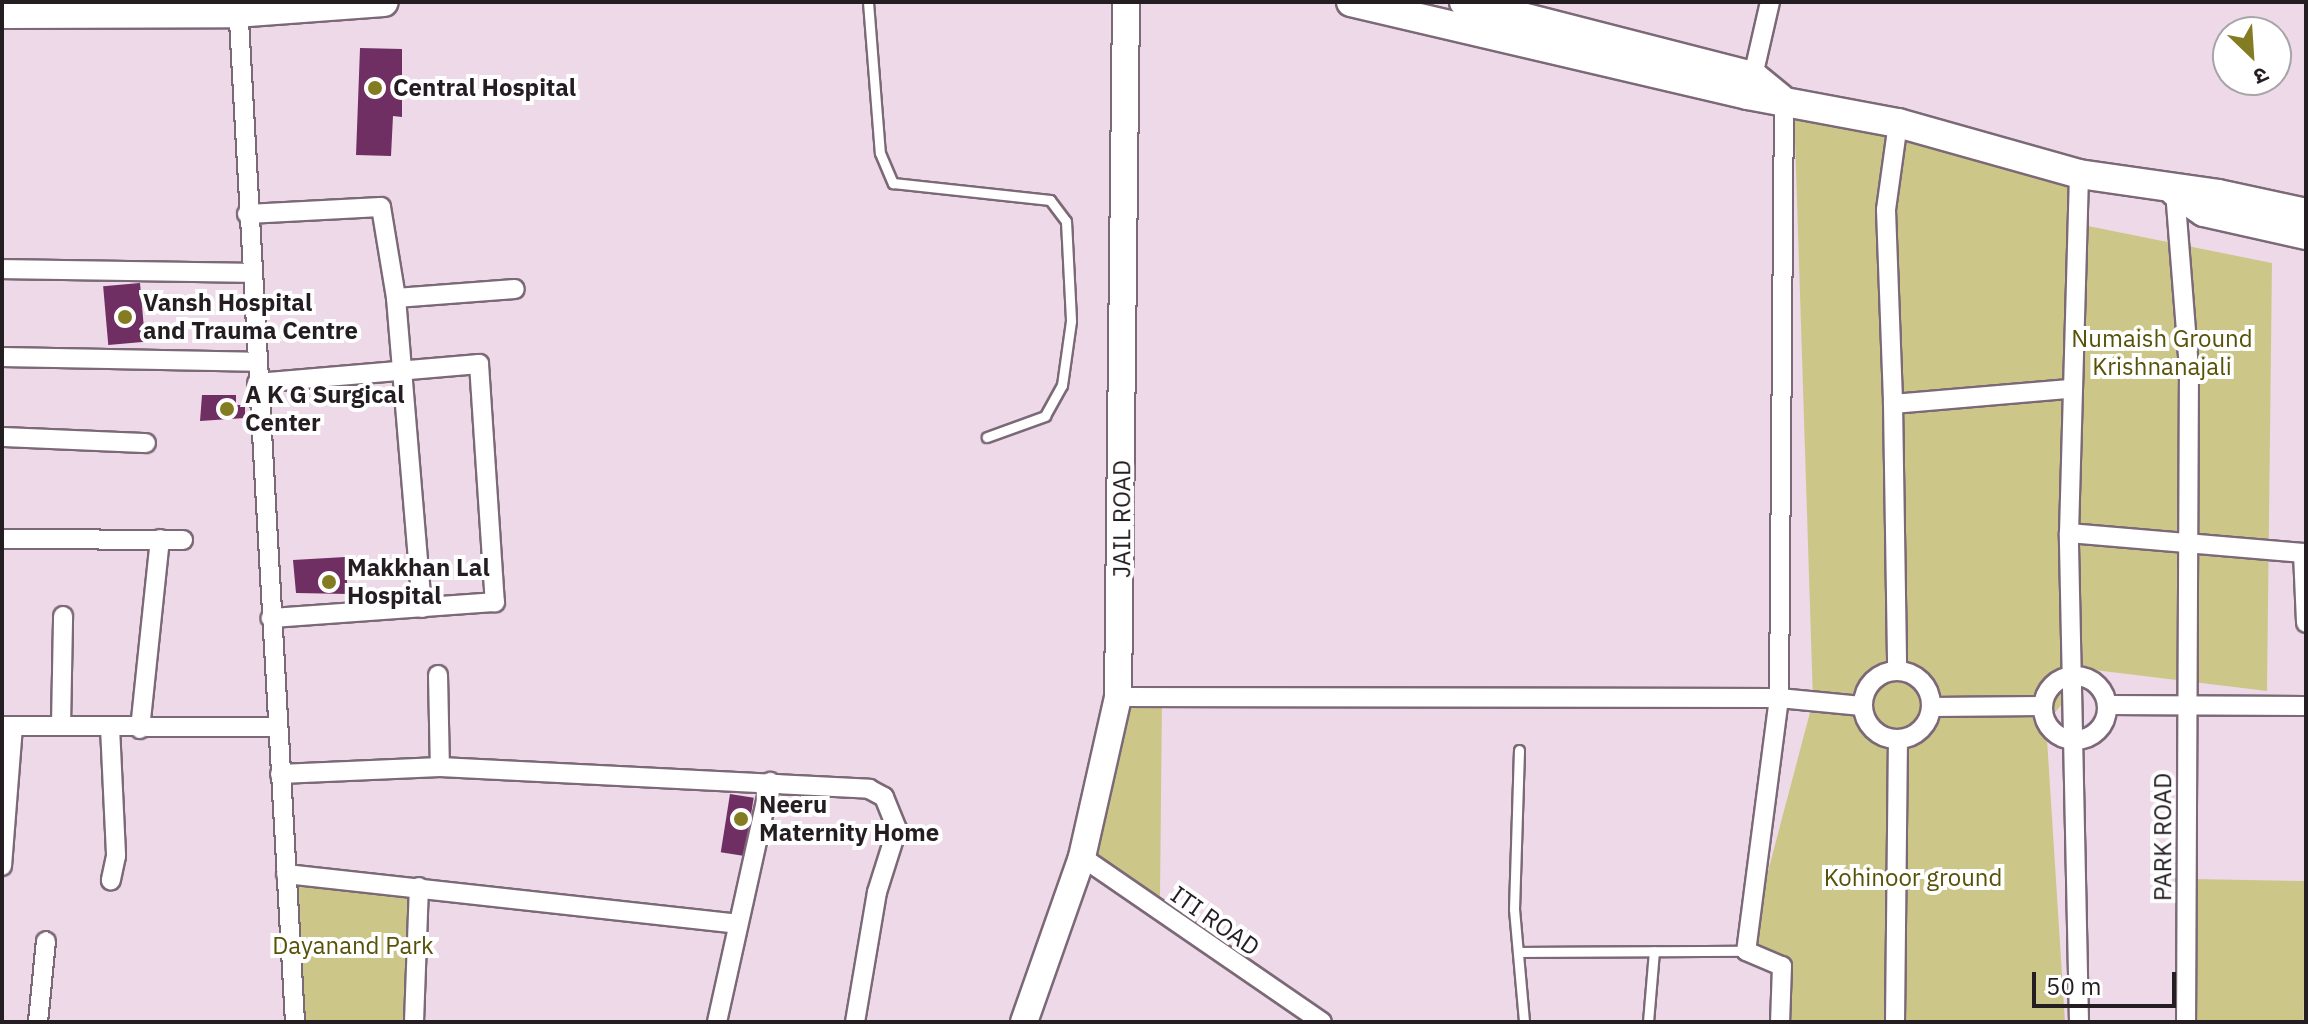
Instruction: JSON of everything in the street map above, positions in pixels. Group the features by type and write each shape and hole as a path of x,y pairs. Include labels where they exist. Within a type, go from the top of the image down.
{"main road":[{"path":"2,14 384,2"},
{"path":"1351,2 1898,123 2079,174 2175,191 2218,194 2306,213"},
{"path":"1464,2 1753,76 1784,100"},
{"path":"2175,191 2204,212 2306,235"}],"street":[{"name":"JAIL ROAD","path":"1024,1022 1082,857 1118,697 1126,2"},
{"path":"1753,76 1770,2"},
{"path":"236,7 295,1022"},
{"path":"1780,1022 1782,966 1746,951 1779,698 1784,100"},
{"path":"1897,671 1886,210 1898,123"},
{"path":"2079,174 2069,389 2079,1022"},
{"name":"PARK ROAD","path":"2175,191 2189,367 2184,652 2186,1022"},
{"path":"247,214 381,207 396,298 399,372 422,608"},
{"path":"2,269 250,273"},
{"path":"396,298 515,289"},
{"path":"2,357 255,362"},
{"path":"257,383 479,364 495,602 271,618"},
{"path":"1893,404 2069,389"},
{"path":"2,437 146,443"},
{"path":"2069,533 2185,540 2303,553 2306,623"},
{"path":"2,539 183,540"},
{"path":"140,729 160,539"},
{"path":"61,725 63,616"},
{"path":"1897,671 1922,681 1932,707 1922,730 1898,740 1872,730 1862,706 1873,681 1897,671"},
{"path":"438,675 440,767"},
{"path":"2072,675 2097,683 2108,705 2100,729 2074,740 2054,733 2042,706 2050,687 2072,675"},
{"path":"1118,697 1779,698 1862,706"},
{"path":"2108,705 2305,706"},
{"path":"1932,707 2042,706"},
{"path":"2,866 8,726 140,729 276,727"},
{"path":"110,727 116,856 111,880"},
{"path":"1895,1022 1898,740"},
{"path":"280,774 440,767 869,789 884,797 894,812 897,829 877,892 855,1022"},
{"path":"717,1022 770,782"},
{"name":"ITI ROAD","path":"1082,857 1322,1022"},
{"path":"286,874 737,924"},
{"path":"414,1022 419,887"},
{"path":"38,1022 46,941"}],"lane":[{"path":"868,2 880,153 893,183 1050,200 1066,221 1071,321 1062,385 1045,416 987,437"},
{"path":"1519,750 1514,805 1518,952 1524,1022"},
{"path":"1648,1022 1654,951"},
{"path":"1518,952 1746,951"}],"green space":[{"name":"Kohinoor ground","path":"1794,107 2071,172 2073,223 2272,263 2267,691 2086,669 2085,677 2046,723 2065,1022 1781,1022 1783,965 1747,951 1813,701"},
{"path":"1162,698 1160,896 1093,858 1127,700"},
{"path":"2192,879 2306,881 2304,1022 2190,1022"},
{"name":"Dayanand Park","path":"292,882 413,893 409,1022 301,1022"}],"building":[{"path":"360,48 402,49 402,117 393,116 391,156 356,155"},
{"path":"140,283 145,342 108,345 103,286"},
{"path":"202,395 236,395 236,405 245,405 245,418 200,421"},
{"path":"345,557 348,594 296,593 293,560"},
{"path":"730,794 754,798 744,856 721,852"}],"place":[{"name":"Central Hospital","path":"375,88"},
{"name":"Vansh Hospital and Trauma Centre","path":"125,317"},
{"name":"A K G Surgical Center","path":"227,409"},
{"name":"Makkhan Lal Hospital","path":"329,582"},
{"name":"Neeru Maternity Home","path":"741,819"}],"park label":[{"name":"Numaish Ground Krishnanajali","path":"2162,353"}]}
